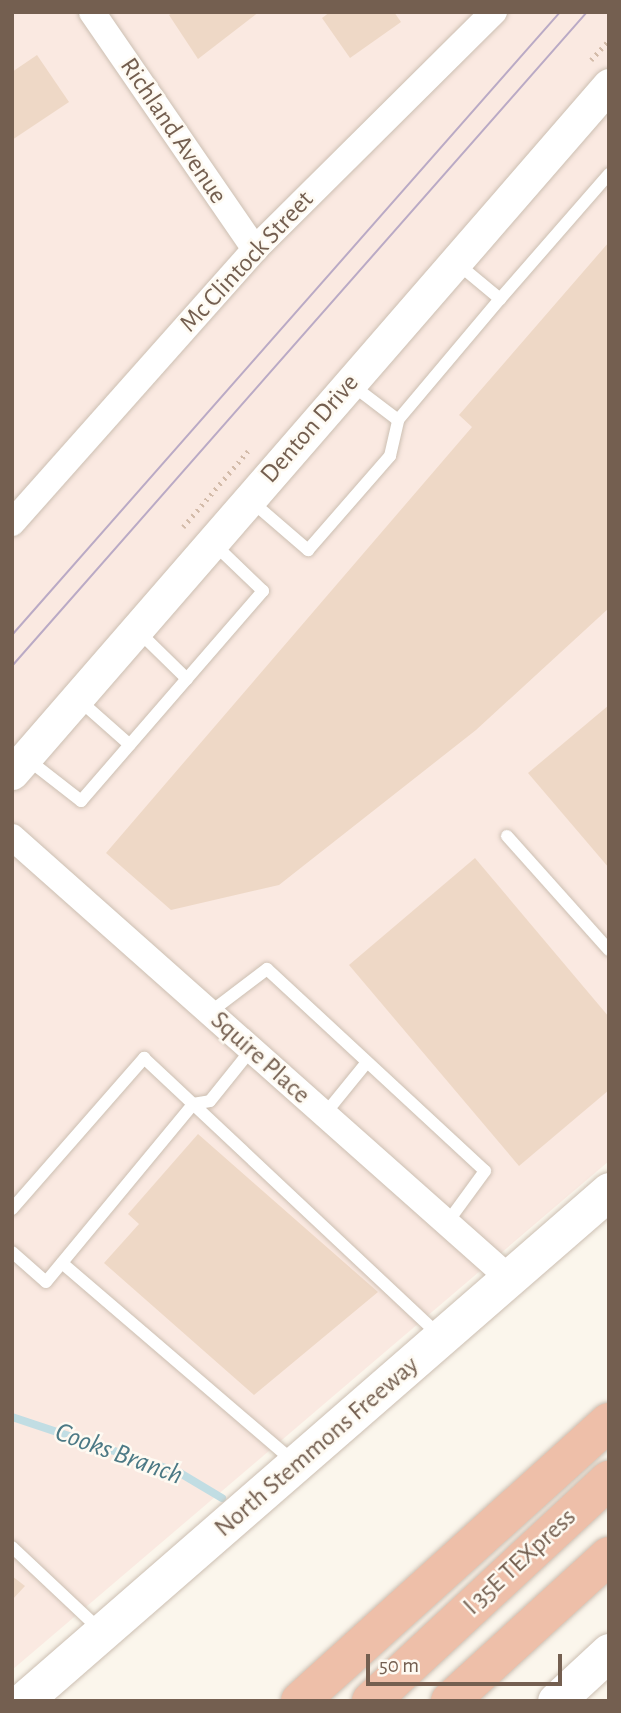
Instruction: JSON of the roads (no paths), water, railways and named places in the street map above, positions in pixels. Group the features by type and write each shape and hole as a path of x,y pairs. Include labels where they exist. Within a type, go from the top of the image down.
{"highway":[{"path":"300,1701 609,1422"},
{"name":"I 35E TEXpress","path":"371,1701 609,1480"},
{"path":"450,1701 609,1556"}],"main road":[{"name":"North Stemmons Freeway","path":"23,1701 609,1191"},
{"path":"556,1701 609,1652"}],"street":[{"name":"Richland Avenue","path":"92,12 255,249"},
{"name":"Mc Clintock Street","path":"12,523 255,249 494,12"},
{"name":"Denton Drive","path":"19,765 455,262 604,99"},
{"name":"Squire Place","path":"12,837 509,1278"}],"lane":[{"path":"249,499 308,550 390,456 398,420 609,174"},
{"path":"455,262 500,299"},
{"path":"350,383 398,420"},
{"path":"19,765 81,802 263,591 212,542"},
{"path":"136,630 187,679"},
{"path":"77,698 130,745"},
{"path":"507,836 609,950"},
{"path":"209,1013 267,969 485,1171 447,1223"},
{"path":"12,1252 46,1283 193,1104 210,1101 251,1050"},
{"path":"12,1209 144,1058 442,1338"},
{"path":"324,1115 367,1062"},
{"path":"62,1262 297,1465"},
{"path":"12,1547 102,1633"}],"waterway":[{"name":"Cooks Branch","path":"12,1417 180,1473 222,1498"}],"tram line":[{"path":"12,635 560,12"},
{"path":"12,666 587,12"}]}
